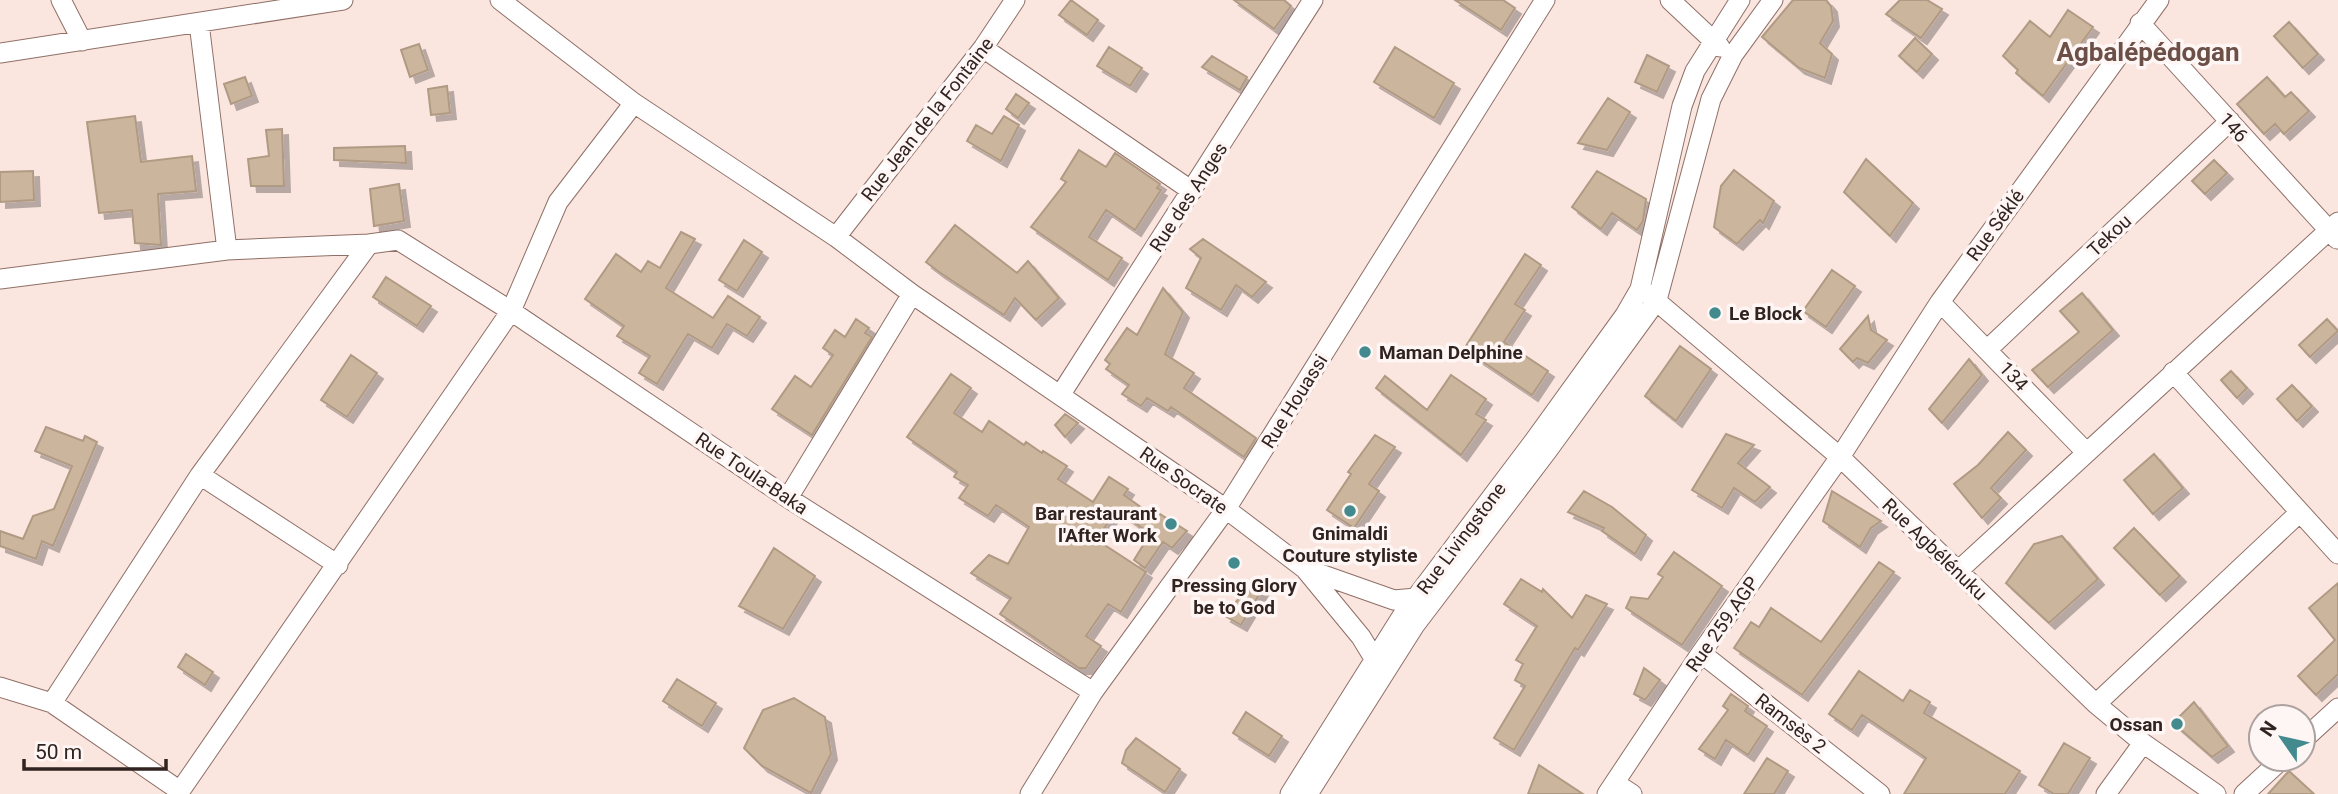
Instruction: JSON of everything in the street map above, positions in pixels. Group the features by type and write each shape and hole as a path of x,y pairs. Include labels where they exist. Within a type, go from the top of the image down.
{"street":[{"path":"61,0 82,41"},
{"name":"Rue Socrate","path":"500,0 634,103 836,237 912,294 1226,509 1305,569"},
{"name":"Rue Jean de la Fontaine","path":"836,237 983,48 1015,0"},
{"name":"Rue des Anges","path":"1061,394 1313,0"},
{"name":"Rue Houassi","path":"1030,794 1093,692 1226,509 1545,0"},
{"path":"1670,0 1711,42 1733,55"},
{"path":"1648,294 1682,106 1695,71 1740,0"},
{"path":"1648,294 1711,99 1733,55 1773,0"},
{"name":"Rue Séklé","path":"1840,457 1940,302 2159,0"},
{"path":"0,53 336,1"},
{"path":"199,23 227,250"},
{"name":"146","path":"2140,23 2335,231"},
{"path":"983,48 1192,191"},
{"path":"0,687 52,703 179,792 511,311 558,202 634,103"},
{"name":"Tekou","path":"1989,349 2230,121"},
{"path":"1958,571 2173,372 2335,231"},
{"name":"Rue Toula-Baka","path":"1,281 227,250 369,244 398,240 511,311 788,498 1093,692"},
{"path":"52,703 200,475 369,244"},
{"path":"788,498 912,294"},
{"name":"Rue Agbélénuku","path":"1648,294 1840,457 2096,704 2143,743 2216,794"},
{"name":"Rue Livingstone","path":"1308,794 1409,621 1416,598 1625,315 1648,294"},
{"name":"Rue Livingstone","path":"1290,794 1375,660 1548,450 1648,294"},
{"name":"134","path":"1940,302 1989,349 2086,452"},
{"path":"2173,372 2338,554"},
{"name":"Rue 259.AGP","path":"1611,788 1840,457"},
{"path":"200,475 338,565"},
{"path":"2096,704 2300,512"},
{"path":"1305,569 1394,600 1416,598"},
{"path":"1305,569 1361,637 1375,660"},
{"name":"Ramsès 2","path":"1702,653 1880,794"},
{"path":"2317,727 2338,708"},
{"path":"2106,794 2143,743"},
{"path":"2244,794 2267,773"},
{"path":"1611,788 1632,794"}],"building":[{"path":"1071,0 1098,20 1087,35 1059,15"},
{"path":"1234,0 1284,0 1291,6 1274,29"},
{"path":"1455,0 1503,0 1515,8 1501,30"},
{"path":"1793,0 1826,0 1831,6 1833,21 1820,43 1832,54 1825,78 1799,68 1762,37"},
{"path":"1900,0 1927,0 1942,9 1921,38 1886,14"},
{"path":"2068,10 2093,27 2043,96 2016,73 2018,70 2003,56 2030,21 2050,37"},
{"path":"2289,22 2318,54 2303,68 2274,36"},
{"path":"1915,38 1932,54 1917,72 1899,56"},
{"path":"419,44 428,70 410,77 401,50"},
{"path":"1109,47 1142,68 1130,86 1097,66"},
{"path":"1395,47 1454,83 1434,118 1374,82"},
{"path":"1647,55 1669,66 1657,92 1635,82"},
{"path":"1212,56 1247,77 1240,90 1202,67"},
{"path":"245,77 252,96 231,104 224,84"},
{"path":"2267,77 2285,97 2291,92 2309,111 2284,134 2275,124 2264,134 2237,104"},
{"path":"447,86 450,113 431,115 428,89"},
{"path":"1016,94 1029,103 1018,118 1006,109"},
{"path":"1608,98 1630,112 1607,150 1578,143"},
{"path":"135,116 141,162 192,156 196,191 158,194 161,245 135,243 132,210 99,213 87,122"},
{"path":"1004,116 1019,125 1001,161 967,141 976,125 992,134"},
{"path":"282,129 284,186 251,186 248,159 269,156 266,130"},
{"path":"405,146 406,163 334,160 334,148"},
{"path":"1079,150 1106,167 1115,153 1160,184 1157,188 1161,190 1135,230 1106,210 1089,237 1122,258 1108,280 1031,227 1066,182 1061,179"},
{"path":"1866,159 1913,203 1890,236 1844,192"},
{"path":"2214,160 2227,173 2205,194 2192,181"},
{"path":"1734,170 1774,201 1763,223 1760,220 1737,244 1714,227 1721,186"},
{"path":"33,171 34,200 0,202 0,172"},
{"path":"1597,171 1646,199 1643,221 1637,230 1612,213 1601,229 1572,207"},
{"path":"399,184 404,221 374,226 370,189"},
{"path":"955,225 1017,273 1028,261 1059,298 1036,320 1015,298 1004,315 939,272 926,262"},
{"path":"681,232 695,239 666,288 713,318 728,296 760,317 747,336 727,324 712,348 688,334 657,384 639,373 650,356 617,336 624,326 585,299 616,254 641,272 648,261 660,268"},
{"path":"1203,239 1266,282 1252,297 1236,285 1221,310 1186,288 1201,258 1190,249"},
{"path":"744,240 762,252 737,291 719,280"},
{"path":"1525,254 1541,265 1515,304 1525,310 1504,342 1548,371 1532,395 1464,349"},
{"path":"1832,270 1855,286 1826,327 1803,311"},
{"path":"386,277 431,306 417,326 373,297"},
{"path":"1163,288 1183,312 1165,354 1194,373 1184,388 1256,438 1244,457 1171,407 1168,411 1147,398 1141,406 1122,394 1129,385 1106,369 1110,364 1105,360 1127,328 1137,335"},
{"path":"2082,293 2113,330 2048,387 2032,370 2079,332 2060,311"},
{"path":"1868,316 1871,330 1887,340 1868,363 1857,358 1853,362 1840,349"},
{"path":"856,319 869,328 865,333 872,337 812,435 772,409 795,376 811,387 833,355 823,348 835,330 845,337"},
{"path":"2327,319 2338,331 2310,357 2299,345"},
{"path":"1680,346 1711,369 1676,421 1645,396"},
{"path":"351,355 377,373 347,417 321,400"},
{"path":"1969,359 1982,375 1942,423 1929,409"},
{"path":"2231,371 2247,388 2237,398 2221,380"},
{"path":"951,374 971,388 954,413 982,432 989,421 1024,445 1026,442 1067,466 1058,479 1093,502 1109,477 1128,489 1124,495 1149,513 1152,509 1187,531 1172,548 1163,542 1145,568 1134,560 1150,534 1116,509 1097,540 1146,572 1121,612 1108,604 1086,636 1101,646 1086,668 1079,668 1000,614 1011,598 971,573 989,555 1008,564 1029,527 996,505 988,516 959,498 968,485 954,477 957,472 907,437"},
{"path":"1451,375 1486,399 1476,414 1486,420 1461,455 1376,388 1385,376 1427,410"},
{"path":"2292,385 2312,406 2297,421 2277,399"},
{"path":"1065,414 1078,423 1065,437 1055,425"},
{"path":"46,427 83,441 85,436 97,442 53,546 42,541 36,559 0,546 0,531 23,539 33,516 54,509 72,466 35,451"},
{"path":"2008,432 2026,450 1991,488 2001,498 1982,518 1954,484 1978,465"},
{"path":"1726,434 1754,445 1738,463 1770,487 1755,502 1734,488 1722,508 1692,490"},
{"path":"1375,435 1395,447 1369,484 1379,491 1354,528 1327,510 1351,474 1348,472"},
{"path":"2154,454 2183,488 2153,514 2124,480"},
{"path":"1584,491 1612,507 1646,535 1635,554 1602,531 1604,528 1568,512"},
{"path":"1832,491 1881,521 1871,528 1860,547 1823,521"},
{"path":"2134,528 2180,576 2160,595 2114,548"},
{"path":"2062,536 2098,579 2049,623 2006,583 2034,544"},
{"path":"774,548 815,576 783,629 739,606"},
{"path":"1674,552 1722,586 1682,645 1626,608 1631,597 1648,599 1663,577 1658,574"},
{"path":"1879,562 1894,572 1802,695 1734,648 1751,622 1759,627 1771,608 1821,642"},
{"path":"1521,579 1542,592 1543,589 1572,618 1586,595 1607,604 1578,650 1575,648 1514,750 1494,738 1525,686 1515,680 1523,664 1516,660 1537,626 1504,604"},
{"path":"1266,583 1241,625 1225,616 1243,593"},
{"path":"2338,583 2338,674 2316,695 2298,676 2335,640 2309,608"},
{"path":"186,654 213,672 205,685 178,667"},
{"path":"1644,668 1660,680 1645,700 1634,694"},
{"path":"1859,671 1903,701 1910,690 1930,702 1924,713 2020,771 2005,794 1904,794 1926,758 1862,715 1852,730 1829,714"},
{"path":"677,679 716,703 702,726 663,701"},
{"path":"1731,694 1748,706 1745,711 1767,726 1748,755 1726,740 1715,759 1699,749 1728,710 1723,706"},
{"path":"794,698 825,717 831,754 811,793 762,766 744,748 763,710"},
{"path":"2194,702 2228,746 2212,757 2173,723"},
{"path":"1246,712 1282,736 1269,756 1233,733"},
{"path":"1136,738 1180,769 1165,792 1122,763 1126,750"},
{"path":"2064,743 2090,758 2068,794 2054,794 2039,785"},
{"path":"1767,758 1788,771 1774,794 1744,794"},
{"path":"1539,765 1583,794 1528,794"},
{"path":"2287,773 2291,773 2314,794 2268,794"}],"place":[{"name":"Le Block","path":"1715,313"},
{"name":"Maman Delphine","path":"1365,352"},
{"name":"Gnimaldi Couture styliste","path":"1350,511"},
{"name":"Bar restaurant l'After Work","path":"1171,524"},
{"name":"Pressing Glory be to God","path":"1234,563"},
{"name":"Ossan","path":"2177,724"}],"district":[{"name":"Agbalépédogan","path":"2148,52"}]}
